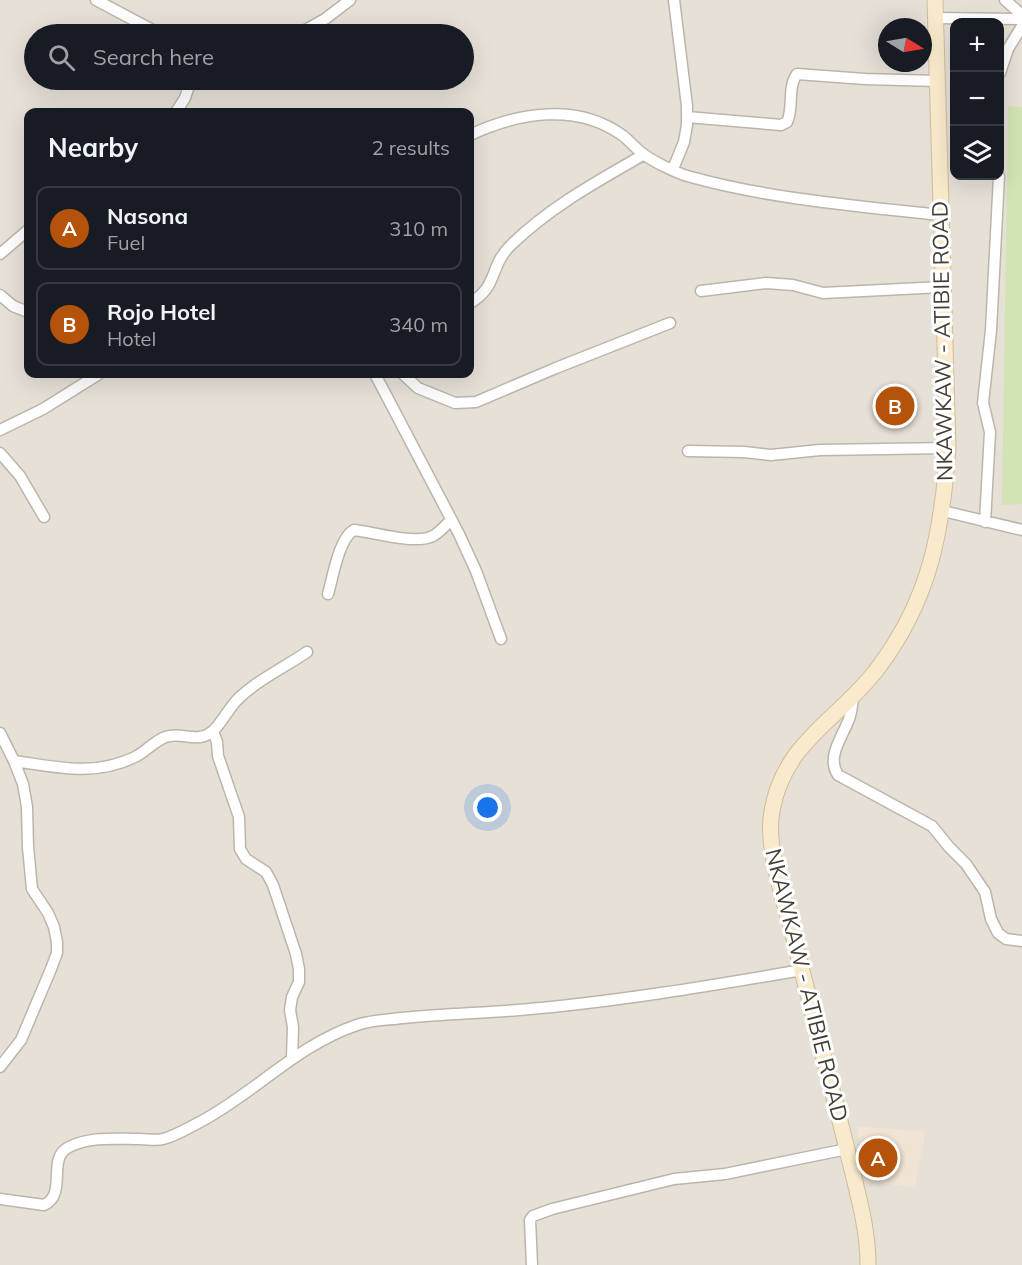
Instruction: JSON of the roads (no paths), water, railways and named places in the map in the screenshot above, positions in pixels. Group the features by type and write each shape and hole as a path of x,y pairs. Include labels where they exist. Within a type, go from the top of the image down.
{"main road":[{"name":"NKAWKAW - ATIBIE ROAD","path":"868,1265 864,1219 775,859 771,812 777,790 794,756 821,725 853,697 891,650 916,605 932,563 943,512 948,448 935,0"}],"street":[{"path":"96,0 141,24"},
{"path":"316,24 350,0"},
{"path":"673,169 684,142 687,117 674,0"},
{"path":"1005,0 1022,17"},
{"path":"935,18 1022,17"},
{"path":"999,72 1008,49 1022,26"},
{"path":"687,117 781,125 787,122 790,116 793,79 797,74 938,81"},
{"path":"178,108 188,90"},
{"path":"474,133 514,118 539,115 586,117 606,123 643,154 688,177 752,190 940,215"},
{"path":"474,301 482,296 486,290 508,247 539,219 643,154"},
{"path":"985,522 990,432 983,403 991,330 999,180"},
{"path":"0,254 24,233"},
{"path":"700,291 766,283 793,285 823,293 942,287"},
{"path":"0,295 13,306 24,310"},
{"path":"407,378 418,388 454,403 476,402 670,323"},
{"path":"0,430 43,409 93,378"},
{"path":"378,378 476,571 501,639"},
{"path":"688,451 771,455 819,450 948,448"},
{"path":"0,453 20,476 44,517"},
{"path":"943,512 1022,530"},
{"path":"328,594 342,546 349,532 354,530 419,539 432,537 451,520"},
{"path":"14,761 88,770 134,757 171,735 190,739 213,731 237,700 308,652"},
{"path":"853,697 851,715 835,752 834,769 838,774 932,826 966,864 985,892 991,919 998,933 1006,939 1022,942"},
{"path":"213,731 218,756 239,817 240,849 246,859 266,873 273,885 296,954 299,982 292,997 290,1010 293,1027 292,1058"},
{"path":"0,733 22,784 27,807 32,889 48,913 54,927 57,953 21,1040 0,1067"},
{"path":"0,1199 44,1205 50,1202 54,1195 59,1156 64,1149 92,1139 162,1140 229,1106 292,1058 336,1033 359,1024 429,1015 521,1010 590,1002 802,970"},
{"path":"531,1265 530,1220 533,1216 552,1209 675,1179 735,1172 846,1149"}],"place":[{"name":"Rojo Hotel","path":"895,406"},
{"name":"Nasona","path":"878,1158"}]}
